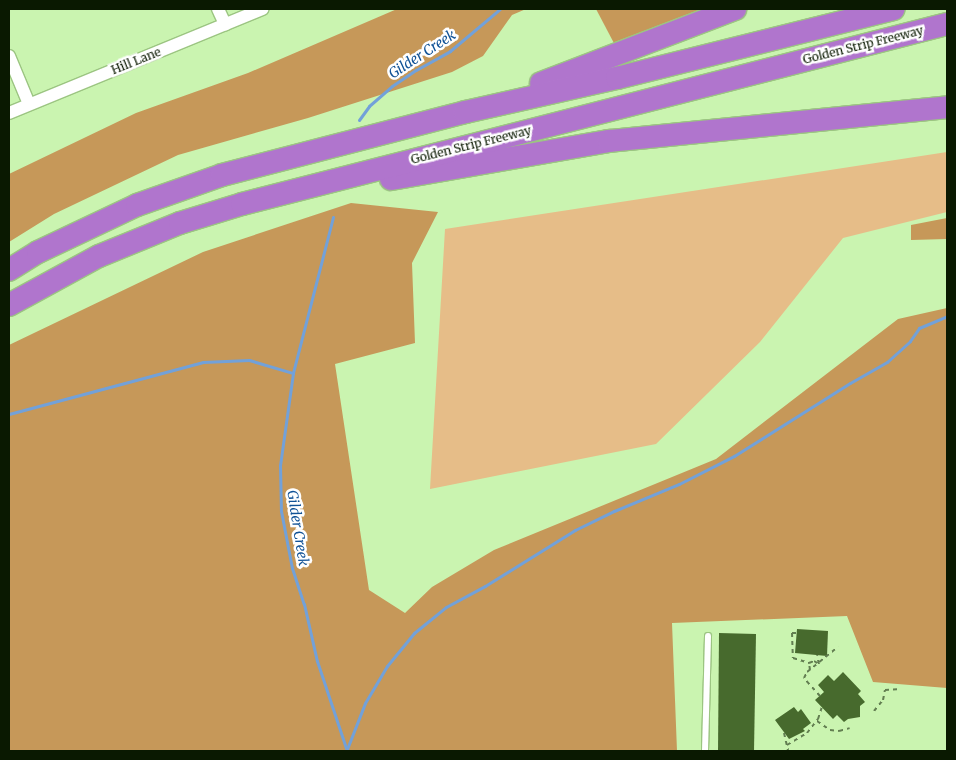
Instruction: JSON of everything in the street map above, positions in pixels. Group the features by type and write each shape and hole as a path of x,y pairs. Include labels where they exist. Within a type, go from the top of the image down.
{"highway":[{"path":"465,112 735,9"},
{"path":"9,270 84,229 176,190 222,174 465,112 617,78 894,9"},
{"name":"Golden Strip Freeway","path":"9,305 68,271 107,252 180,223 262,198 947,24"},
{"path":"262,198 383,181 609,141 947,107"}],"street":[{"path":"218,9 225,24"},
{"name":"Hill Lane","path":"9,113 263,9"},
{"path":"9,56 30,104"}],"lane":[{"path":"704,751 708,636"}],"path":[{"path":"796,633 792,633 793,658 809,663 814,661 819,664"},
{"path":"820,696 804,678 810,670 838,647"},
{"path":"817,655 819,664"},
{"path":"809,663 810,670"},
{"path":"874,711 883,700 885,690 901,689"},
{"path":"787,745 817,721 822,707"},
{"path":"817,721 830,730 839,731 850,728"},
{"path":"784,733 788,751"}],"shaded area":[{"path":"397,9 526,9 512,15 483,56 452,72 308,118 178,155 54,214 9,242 9,174 136,113 248,73"},
{"path":"596,9 711,9 616,47"},
{"path":"947,152 947,212 843,238 760,342 656,444 430,489 445,229"},
{"path":"351,203 438,212 412,263 415,343 335,364 369,590 405,613 432,587 494,550 716,459 898,319 947,308 947,688 873,682 847,616 672,623 677,751 9,751 9,345 203,252"},
{"path":"947,218 947,239 911,240 911,225"}],"building":[{"path":"797,629 828,631 827,656 795,653"},
{"path":"719,633 756,634 754,751 718,751"},
{"path":"843,672 861,691 858,694 865,702 860,706 860,717 848,719 844,722 837,715 833,719 815,700 824,692 818,685 828,675 834,681"},
{"path":"794,707 798,712 801,709 811,723 803,729 805,731 789,739 775,720"}],"waterway":[{"name":"Gilder Creek","path":"359,120 369,106 392,86 450,51 500,9"},
{"name":"Gilder Creek","path":"333,217 293,373 280,465 281,511 292,568 304,604 317,661 346,748"},
{"path":"347,749 365,703 387,666 414,633 446,607 485,586 575,530 614,511 679,484 734,456 887,362 910,341 919,328 947,316"},
{"path":"9,414 203,362 249,360 293,373"}]}
